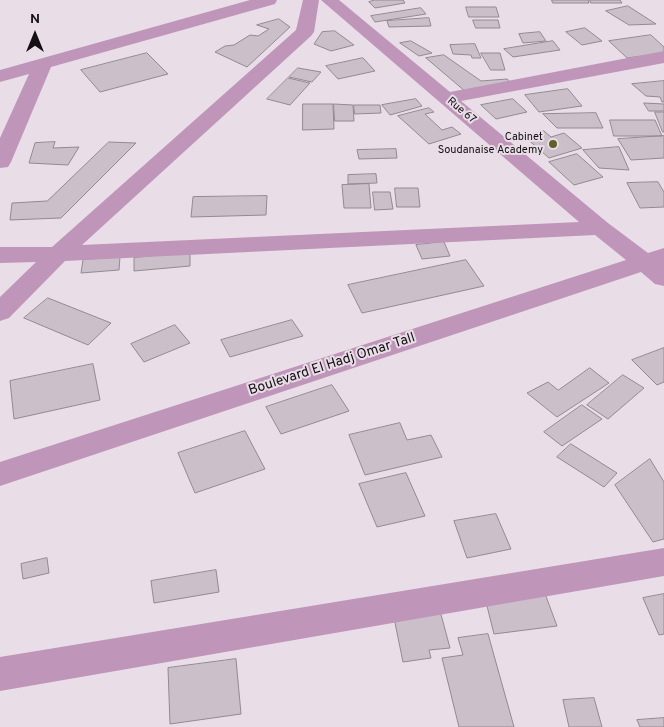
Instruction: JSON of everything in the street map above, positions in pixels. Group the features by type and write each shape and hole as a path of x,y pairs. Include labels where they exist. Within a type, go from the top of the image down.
{"street":[{"path":"0,76 42,66 269,0"},
{"path":"0,312 58,254 305,32 311,0"},
{"name":"Rue 67","path":"329,0 600,228 657,266"},
{"path":"447,98 664,57"},
{"path":"0,162 42,66"},
{"path":"0,255 58,254 600,228"},
{"name":"Boulevard El Hadj Omar Tall","path":"0,474 657,266"},
{"path":"0,674 664,562"}],"building":[{"path":"375,0 403,0 405,3 375,8 369,2"},
{"path":"552,0 588,0 589,3 553,3"},
{"path":"590,0 620,0 622,3 591,3"},
{"path":"628,6 656,24 629,25 606,11"},
{"path":"466,7 496,7 499,17 469,17"},
{"path":"421,8 426,14 375,22 371,16"},
{"path":"429,18 431,26 389,27 387,21"},
{"path":"279,19 290,27 247,67 215,52 225,46 234,45 250,35 258,36 269,29 257,25"},
{"path":"473,20 498,20 500,28 476,28"},
{"path":"585,28 602,41 582,45 566,32"},
{"path":"335,31 354,45 331,51 314,44 322,32"},
{"path":"540,32 546,41 523,43 519,34"},
{"path":"651,35 664,47 664,53 627,58 609,41"},
{"path":"411,41 432,53 419,56 400,43"},
{"path":"553,41 560,50 513,57 504,49"},
{"path":"475,44 481,58 472,58 471,55 453,54 450,45"},
{"path":"147,53 168,74 100,92 81,70"},
{"path":"481,53 500,53 505,70 491,70"},
{"path":"444,55 481,81 507,79 514,85 466,92 426,58"},
{"path":"363,58 375,71 338,79 326,66"},
{"path":"298,68 321,72 312,82 289,77"},
{"path":"288,78 310,83 290,105 267,99"},
{"path":"664,81 664,102 662,102 660,97 646,96 632,84"},
{"path":"568,89 582,106 539,112 525,95"},
{"path":"416,99 422,106 390,115 382,105"},
{"path":"513,99 527,112 496,119 481,105"},
{"path":"644,103 664,104 664,111 649,111"},
{"path":"303,104 333,104 334,129 303,130"},
{"path":"334,104 353,105 354,121 335,121"},
{"path":"354,105 380,105 381,113 355,114"},
{"path":"429,108 434,112 425,114 442,130 452,127 461,134 429,144 398,116"},
{"path":"655,112 664,112 664,132 663,132"},
{"path":"596,113 603,128 557,128 543,114"},
{"path":"610,120 655,120 662,136 614,136"},
{"path":"544,131 551,137 564,133 582,148 549,158 525,137"},
{"path":"664,136 664,158 631,160 618,139"},
{"path":"55,142 53,148 79,147 68,165 29,163 35,143"},
{"path":"109,142 136,143 61,218 10,220 12,203 47,201"},
{"path":"619,147 629,170 599,168 583,150"},
{"path":"396,149 397,158 359,159 357,150"},
{"path":"577,154 603,177 574,185 549,162"},
{"path":"376,174 377,183 348,184 348,175"},
{"path":"658,182 664,192 664,207 640,208 627,183"},
{"path":"369,184 371,208 344,208 342,185"},
{"path":"395,188 418,188 420,207 397,207"},
{"path":"373,192 390,192 393,209 375,210"},
{"path":"267,196 266,215 191,217 193,197"},
{"path":"444,242 450,256 422,259 416,245"},
{"path":"190,252 190,266 134,271 134,258"},
{"path":"120,257 119,270 81,273 83,260"},
{"path":"466,260 484,286 362,313 348,285"},
{"path":"48,298 111,323 88,345 24,318"},
{"path":"292,320 303,336 230,357 221,340"},
{"path":"175,325 190,343 144,362 131,344"},
{"path":"664,348 664,382 657,385 632,360"},
{"path":"93,364 100,400 14,419 10,381"},
{"path":"590,368 609,383 557,417 527,393 548,382 558,390"},
{"path":"623,375 644,388 608,419 587,405"},
{"path":"332,385 349,411 281,434 266,407"},
{"path":"582,405 602,419 562,446 544,432"},
{"path":"400,423 407,440 431,435 442,457 365,475 349,435"},
{"path":"245,431 265,469 195,493 178,453"},
{"path":"571,444 617,473 604,487 557,457"},
{"path":"650,459 664,482 664,539 653,542 615,485"},
{"path":"406,473 425,516 377,527 359,484"},
{"path":"496,514 511,549 467,558 454,521"},
{"path":"47,558 49,573 23,579 21,564"},
{"path":"216,570 219,592 154,603 151,581"},
{"path":"544,591 557,626 494,634 485,598"},
{"path":"664,594 664,634 659,635 643,598"},
{"path":"439,607 450,648 429,650 431,658 403,662 393,613"},
{"path":"488,634 514,727 459,727 442,658 463,655 458,638"},
{"path":"236,659 241,714 170,724 168,668"},
{"path":"594,698 602,727 569,727 563,700"},
{"path":"664,718 664,727 640,727 637,720"}],"place":[{"name":"Cabinet Soudanaise Academy","path":"553,144"}]}
